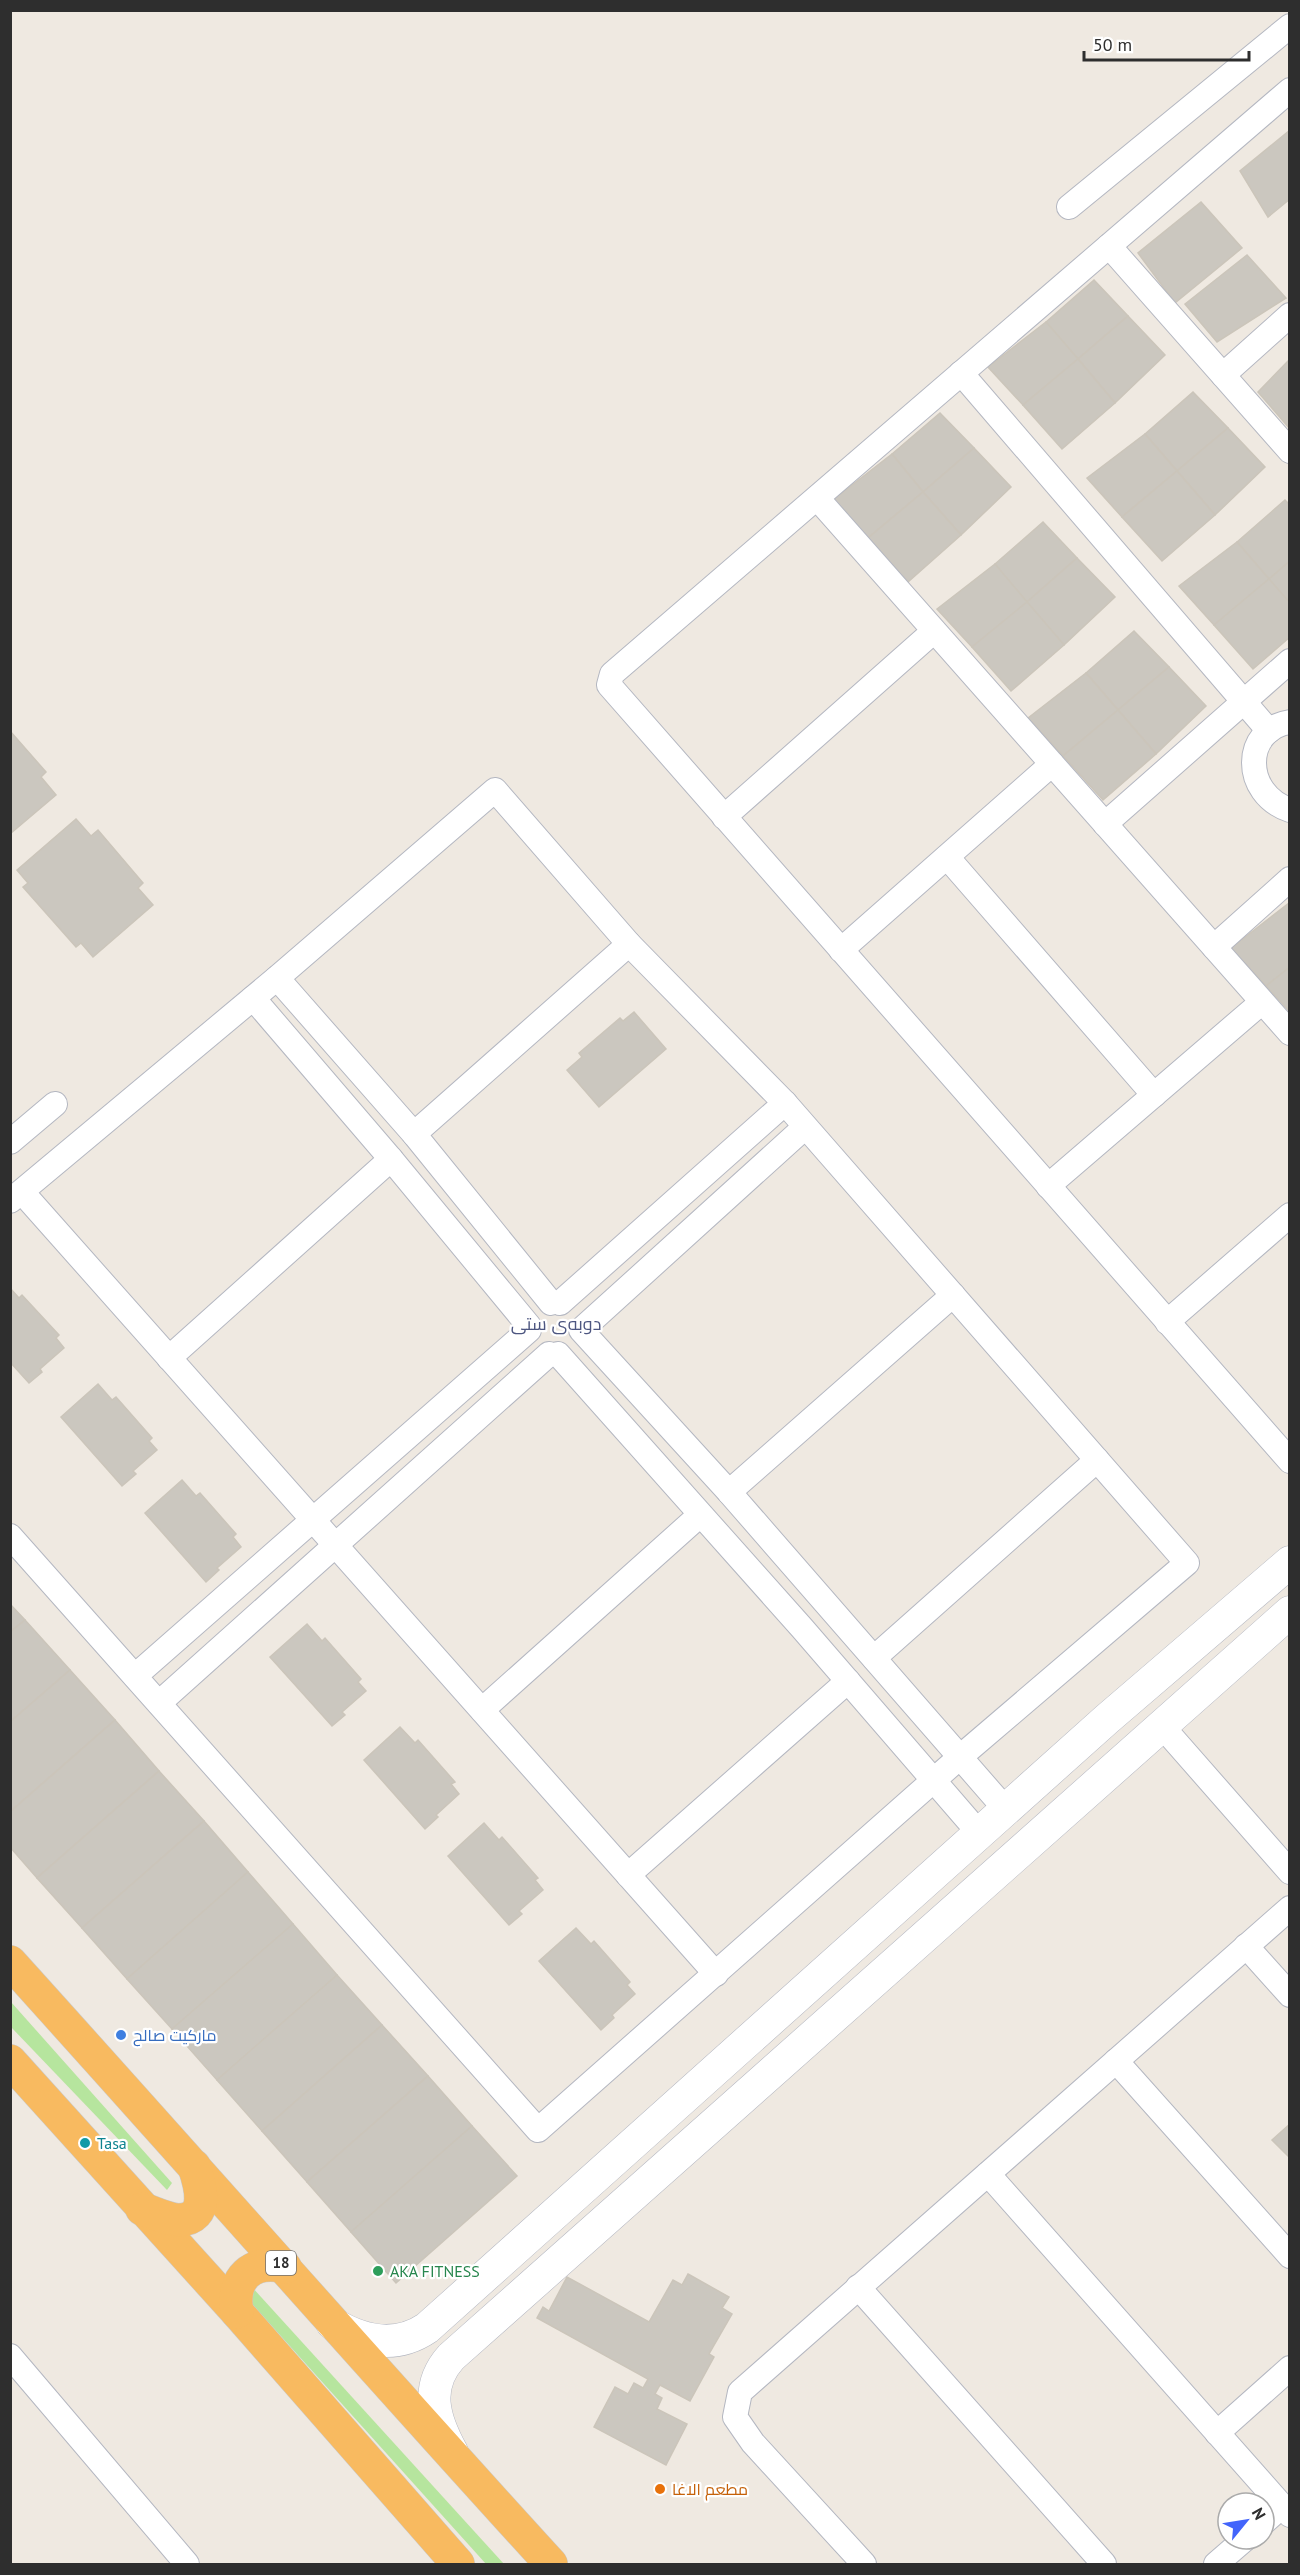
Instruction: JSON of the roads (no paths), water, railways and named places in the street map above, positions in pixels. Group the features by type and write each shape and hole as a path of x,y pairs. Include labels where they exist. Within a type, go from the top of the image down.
{"highway":[{"name":"18","path":"10,1962 551,2565"},
{"path":"10,2061 237,2312 458,2565"},
{"path":"142,2209 179,2220 190,2217 199,2209 203,2197 194,2166"},
{"path":"237,2312 235,2298 238,2284 246,2273 258,2266 272,2264 285,2267"}],"street":[{"path":"1069,207 1290,26"},
{"path":"1289,1460 610,687 610,678 1290,90"},
{"path":"1109,246 1290,451"},
{"path":"1223,375 1290,315"},
{"path":"961,373 1243,701 1279,727 1261,740 1254,754 1253,769 1264,796 1275,805 1290,810"},
{"path":"817,498 1290,1033"},
{"path":"724,817 934,631"},
{"path":"1105,824 1290,661"},
{"path":"841,950 1052,764"},
{"path":"10,1536 538,2130 716,1974 960,1757 1187,1563 785,1103 629,944 495,790 277,978 16,1196 169,1358 716,1974"},
{"path":"947,857 1154,1095"},
{"path":"1214,947 1290,879"},
{"path":"414,1134 629,944"},
{"path":"277,978 414,1134 556,1303 567,1306 578,1316 581,1330 729,1492 1007,1811"},
{"path":"253,998 391,1159 529,1328 536,1345 554,1354 802,1628 980,1834"},
{"path":"1048,1186 1262,1002"},
{"path":"135,1676 529,1328 539,1308 556,1303 785,1103"},
{"path":"10,1142 55,1104"},
{"path":"159,1702 334,1544 554,1354 565,1353 576,1344 581,1330 806,1127"},
{"path":"169,1358 391,1159"},
{"path":"1167,1322 1290,1215"},
{"path":"729,1492 953,1295"},
{"path":"873,1658 1097,1460"},
{"path":"482,1710 700,1515"},
{"path":"331,2322 349,2334 376,2341 398,2342 419,2334 1007,1811 1107,1719 1290,1562"},
{"path":"802,1628 827,1605"},
{"path":"456,2461 442,2431 434,2396 436,2382 446,2363 1290,1612"},
{"path":"628,1875 848,1681"},
{"path":"1107,1719 1135,1748"},
{"path":"1161,1725 1290,1872"},
{"path":"864,2565 753,2443 735,2417 740,2392 1290,1908"},
{"path":"1246,1946 1290,1995"},
{"path":"1116,2061 1290,2256"},
{"path":"988,2174 1217,2433 1278,2514"},
{"path":"858,2288 1104,2565"},
{"path":"419,2334 446,2363"},
{"path":"10,2356 187,2565"},
{"path":"1217,2433 1290,2368"},
{"path":"1216,2565 1232,2551"}],"place":[{"name":"ماركيت صالح","path":"121,2035"},
{"name":"Tasa","path":"85,2143"},
{"name":"AKA FITNESS","path":"378,2271"},
{"name":"مطعم الاغا","path":"660,2489"}],"district":[{"name":"دوبه‌ی ستی","path":"556,1324"}]}
